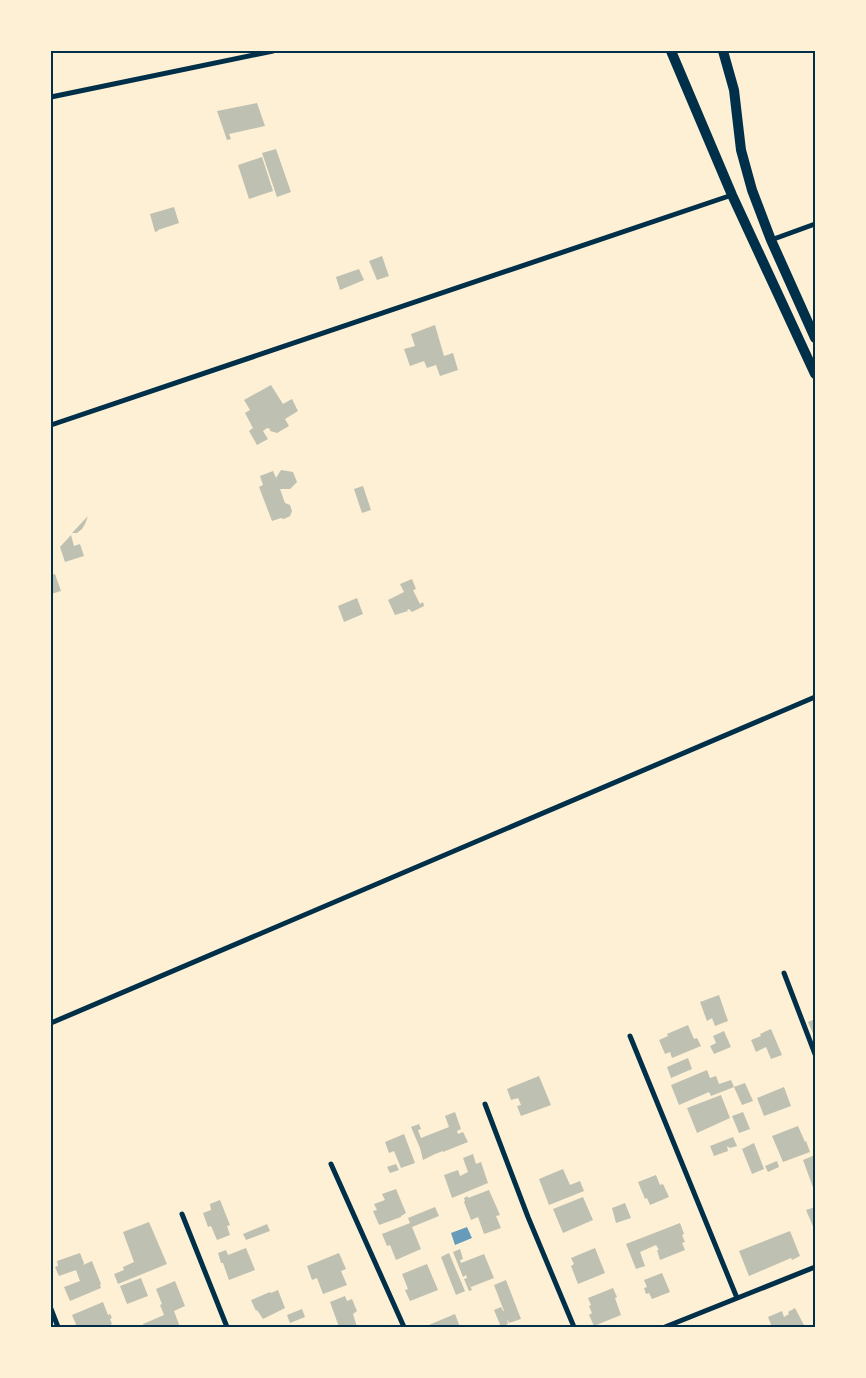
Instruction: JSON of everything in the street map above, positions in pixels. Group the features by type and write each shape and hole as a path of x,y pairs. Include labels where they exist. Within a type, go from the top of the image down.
{"main road":[{"path":"671,51 732,196 815,374"},
{"path":"723,51 734,90 741,150 752,190 771,240 815,338"}],"street":[{"path":"51,97 273,51"},
{"path":"51,425 732,196"},
{"path":"771,240 815,224"},
{"path":"51,1023 815,697"},
{"path":"784,973 815,1054"},
{"path":"630,1036 737,1298"},
{"path":"485,1104 528,1217 574,1327"},
{"path":"331,1164 404,1327"},
{"path":"182,1214 227,1327"},
{"path":"665,1327 815,1267"},
{"path":"51,1309 58,1327"}],"water":[{"path":"467,1227 472,1238 455,1245 451,1233"}],"building":[{"path":"257,103 265,126 229,134 231,139 227,140 217,111"},
{"path":"276,149 291,192 277,197 262,153"},
{"path":"262,157 273,191 249,199 238,165"},
{"path":"174,207 179,223 155,232 150,214"},
{"path":"382,256 389,276 377,280 369,261"},
{"path":"359,269 364,280 340,290 336,277"},
{"path":"435,325 444,356 453,353 458,370 440,376 436,365 427,368 424,361 410,366 404,349 415,346 411,334"},
{"path":"271,385 283,404 292,399 298,411 285,419 289,426 277,433 267,428 263,431 268,439 257,445 249,431 253,428 245,413 250,410 244,400"},
{"path":"281,470 293,472 297,482 290,489 280,489 285,503 290,505 292,511 290,516 284,519 272,521 259,487 263,485 260,476 273,471 276,478"},
{"path":"363,486 371,510 362,513 354,489"},
{"path":"88,516 82,529 77,533 72,533"},
{"path":"71,535 74,546 80,544 84,556 65,562 60,547"},
{"path":"55,574 61,591 51,594 51,586 53,586 51,575"},
{"path":"412,579 416,589 413,590 420,604 423,602 424,606 412,612 409,609 395,615 388,600 404,592 400,584"},
{"path":"357,598 363,614 344,622 338,606"},
{"path":"719,995 728,1021 715,1026 712,1018 707,1021 700,1002"},
{"path":"815,1019 815,1038 808,1022"},
{"path":"688,1025 694,1039 697,1038 701,1046 672,1058 670,1052 665,1054 659,1040 668,1036 667,1034"},
{"path":"771,1029 782,1055 771,1059 766,1047 756,1052 751,1040"},
{"path":"724,1031 731,1047 714,1054 710,1046 716,1043 713,1036"},
{"path":"688,1058 692,1069 671,1078 667,1067"},
{"path":"707,1070 710,1078 716,1076 719,1084 731,1080 734,1087 711,1096 709,1092 679,1105 671,1085"},
{"path":"539,1076 551,1105 521,1116 517,1106 521,1105 518,1098 511,1100 507,1089"},
{"path":"745,1083 753,1101 742,1105 734,1087"},
{"path":"784,1087 791,1106 764,1116 757,1098"},
{"path":"721,1095 730,1118 697,1133 687,1108"},
{"path":"455,1112 461,1129 457,1131 458,1134 463,1132 468,1142 423,1160 411,1127 419,1124 421,1129 418,1130 421,1138 449,1127 445,1116"},
{"path":"743,1112 750,1129 739,1133 732,1116"},
{"path":"798,1126 810,1152 783,1162 772,1136"},
{"path":"404,1134 415,1163 401,1168 394,1151 389,1153 385,1142"},
{"path":"733,1137 737,1146 730,1148 727,1146 728,1151 714,1156 710,1146"},
{"path":"754,1143 764,1169 752,1174 742,1149"},
{"path":"473,1154 476,1164 481,1162 488,1183 452,1198 444,1175 458,1170 460,1176 468,1172 463,1158"},
{"path":"815,1155 815,1193 803,1160"},
{"path":"777,1161 779,1167 768,1172 765,1166"},
{"path":"396,1164 399,1170 390,1173 387,1167"},
{"path":"563,1169 570,1185 580,1181 584,1191 549,1205 539,1179"},
{"path":"656,1175 660,1185 663,1184 669,1197 650,1205 647,1198 645,1199 638,1182"},
{"path":"396,1189 406,1213 401,1217 379,1225 373,1211 377,1210 374,1204 385,1200 382,1194"},
{"path":"489,1190 500,1215 496,1216 501,1228 484,1234 478,1217 471,1220 464,1198"},
{"path":"583,1197 593,1220 563,1233 553,1209"},
{"path":"220,1200 230,1225 227,1226 230,1235 217,1240 211,1226 208,1227 203,1213 211,1210 210,1204"},
{"path":"625,1203 631,1218 616,1223 612,1208"},
{"path":"435,1207 439,1216 412,1227 421,1249 396,1260 390,1245 387,1246 382,1234 410,1223 408,1218"},
{"path":"815,1207 815,1231 806,1210"},
{"path":"149,1222 167,1264 118,1284 114,1274 124,1270 123,1267 134,1262 123,1232"},
{"path":"680,1223 684,1234 682,1235 685,1242 682,1243 685,1250 660,1260 657,1250 659,1250 656,1245 640,1252 645,1266 636,1269 626,1244"},
{"path":"267,1224 270,1231 246,1240 243,1234"},
{"path":"790,1231 800,1256 749,1276 739,1251"},
{"path":"246,1248 255,1270 229,1280 218,1253 226,1250 228,1255"},
{"path":"595,1248 605,1273 578,1284 571,1266 574,1264 571,1258"},
{"path":"460,1249 463,1259 460,1260 461,1263 484,1254 494,1278 471,1287 468,1281 472,1290 469,1291 464,1279 467,1278 466,1275 463,1277 453,1252"},
{"path":"80,1253 83,1265 92,1261 101,1288 70,1301 64,1287 80,1281 76,1270 59,1276 55,1267 58,1266 57,1261"},
{"path":"339,1253 346,1269 341,1271 347,1285 323,1294 317,1278 312,1280 307,1266"},
{"path":"449,1253 465,1291 456,1295 441,1257"},
{"path":"427,1264 438,1290 410,1301 405,1290 408,1289 402,1274"},
{"path":"662,1273 670,1292 652,1299 649,1293 646,1294 644,1288 647,1287 644,1280"},
{"path":"141,1278 148,1296 127,1304 120,1286"},
{"path":"506,1280 521,1319 509,1323 507,1319 508,1324 501,1327 494,1310 501,1307 504,1311 494,1285"},
{"path":"175,1281 185,1306 174,1311 180,1327 144,1327 143,1324 164,1315 156,1289"},
{"path":"613,1288 621,1315 594,1326 589,1315 592,1313 588,1298"},
{"path":"278,1290 285,1308 263,1319 256,1311 251,1300"},
{"path":"345,1296 347,1301 352,1299 357,1311 353,1314 357,1327 339,1327 330,1302"},
{"path":"103,1302 108,1315 110,1314 112,1318 110,1319 112,1324 106,1327 77,1327 72,1315"},
{"path":"795,1308 805,1327 772,1327 768,1317 782,1311 784,1317"},
{"path":"302,1309 305,1317 290,1323 287,1315"},
{"path":"455,1314 460,1327 424,1327"}]}
